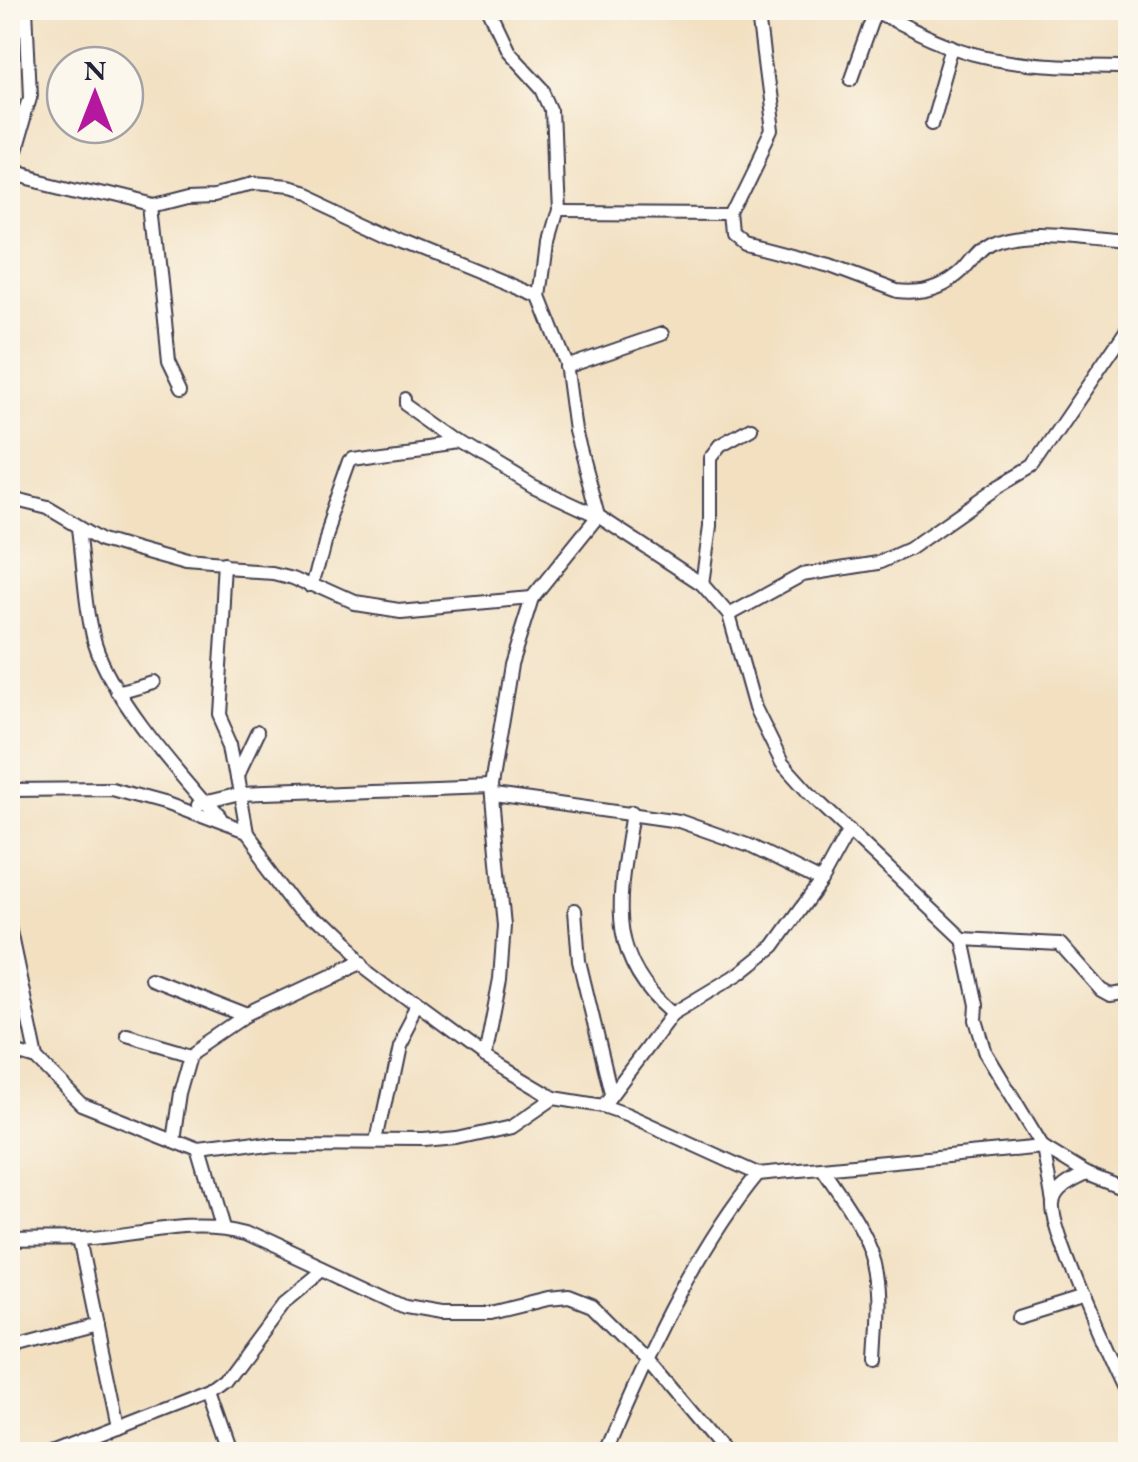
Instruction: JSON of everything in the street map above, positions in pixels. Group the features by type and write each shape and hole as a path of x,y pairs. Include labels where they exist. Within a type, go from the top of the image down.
{"street":[{"path":"26,8 30,96 8,171 153,204 248,186 283,189 303,194 540,297"},
{"path":"488,8 508,50 548,96 552,108 556,213 547,244 540,297 566,367 574,432 598,516"},
{"path":"756,8 773,132 733,214 734,236 745,244 913,293 946,284 990,243 1006,238 1037,235 1130,242"},
{"path":"851,78 872,9 895,23 984,57 1130,67"},
{"path":"930,123 952,46"},
{"path":"153,204 169,360 182,388"},
{"path":"556,213 733,214"},
{"path":"729,615 802,575 878,564 909,549 1033,466 1130,324"},
{"path":"566,367 662,334"},
{"path":"407,400 407,404 462,443 533,486 598,516 702,584 729,615 755,708 782,763 963,939 980,1038 1043,1147 1071,1269 1130,1402"},
{"path":"702,584 710,527 710,458 720,444 751,428"},
{"path":"310,584 349,461 462,443"},
{"path":"8,476 8,498 48,508 102,540 185,564 271,570 352,603 398,610 532,598"},
{"path":"486,1056 504,950 492,791 511,665 532,598 598,516"},
{"path":"79,528 91,628 117,692 222,823"},
{"path":"227,566 218,714 230,742 246,834 314,922 340,948 486,1056 554,1098 603,1106 758,1174 1043,1147 1088,1174 1130,1191"},
{"path":"117,692 152,682"},
{"path":"237,777 258,732"},
{"path":"8,790 112,790 246,834"},
{"path":"182,810 238,795 492,791 708,828 821,881"},
{"path":"632,812 624,867 622,939 633,970 672,1014"},
{"path":"603,1106 672,1014 740,973 774,946 821,881 849,830"},
{"path":"576,910 580,961 611,1093"},
{"path":"8,922 37,1059"},
{"path":"963,939 1060,944 1101,990 1110,996 1130,992"},
{"path":"174,1141 192,1054 248,1016 360,964"},
{"path":"151,978 248,1016"},
{"path":"377,1141 397,1045 417,1007"},
{"path":"126,1035 192,1054"},
{"path":"8,1050 37,1059 81,1104 199,1151 277,1141 458,1139 512,1127 554,1098"},
{"path":"199,1151 222,1226"},
{"path":"824,1169 863,1231 878,1276 877,1361"},
{"path":"604,1454 646,1359 732,1205 758,1174"},
{"path":"1053,1203 1058,1192 1088,1174"},
{"path":"8,1240 79,1239 222,1226 244,1232 406,1307 492,1313 548,1298 569,1297 592,1306 646,1359 725,1454"},
{"path":"79,1239 118,1427"},
{"path":"50,1453 210,1391 226,1379 284,1301 323,1268"},
{"path":"1020,1318 1084,1298"},
{"path":"8,1370 12,1348 96,1325"},
{"path":"210,1391 232,1454"}]}
